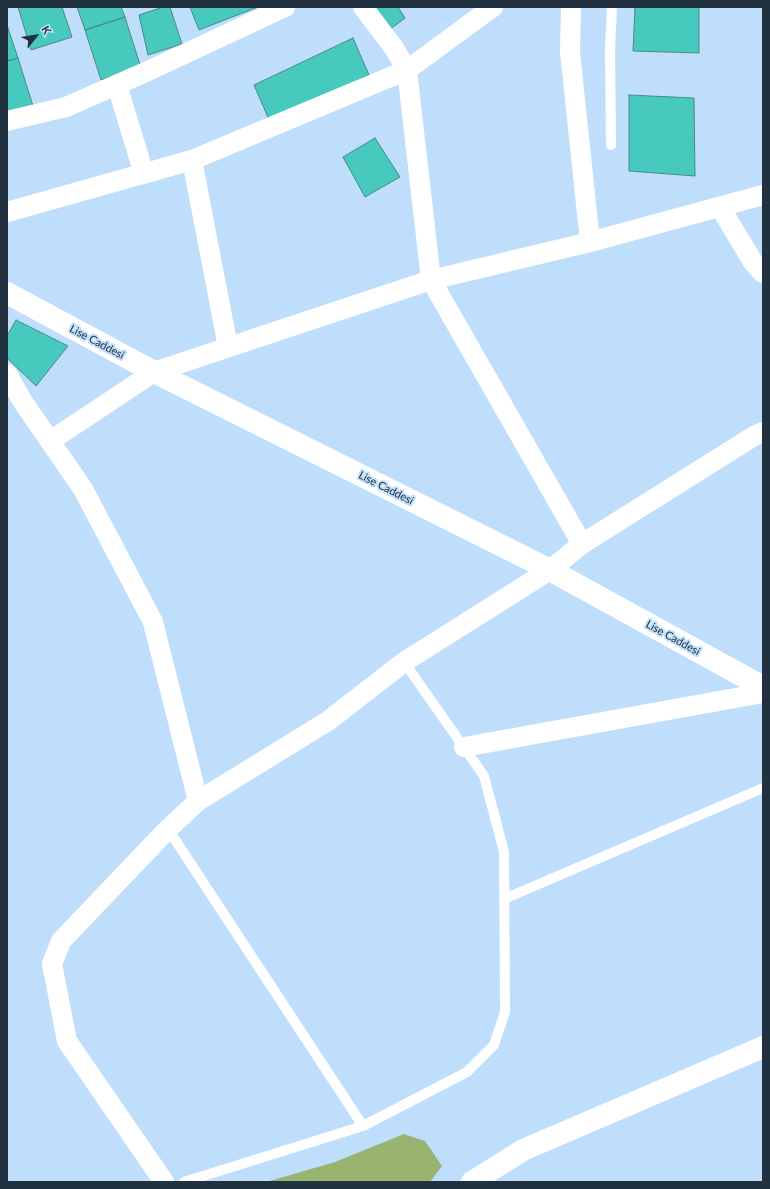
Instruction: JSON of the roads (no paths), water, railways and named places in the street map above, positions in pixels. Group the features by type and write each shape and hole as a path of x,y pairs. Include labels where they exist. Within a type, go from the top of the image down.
{"street":[{"path":"7,121 66,107 285,7"},
{"path":"364,7 394,48 407,70 431,280 582,544"},
{"path":"7,212 192,160 407,70 492,7"},
{"path":"571,7 570,52 590,242"},
{"path":"117,84 144,174"},
{"path":"192,160 228,347"},
{"path":"50,441 154,372 431,280 590,242 763,195"},
{"path":"720,207 754,262 763,273"},
{"name":"Lise Caddesi","path":"7,293 154,372 550,570 763,687"},
{"path":"7,374 23,402 83,489 153,622 198,802"},
{"path":"164,1182 67,1041 52,964 61,941 168,828 198,802 328,721 404,662 550,570 582,544 754,436 763,432"},
{"path":"464,747 763,693"},
{"path":"472,1182 523,1150 763,1047"}],"lane":[{"path":"606,7 612,7 610,49 611,145"},
{"path":"184,1182 363,1126 468,1072 494,1045 505,1012 504,852 484,776 404,662"},
{"path":"504,899 763,788"},
{"path":"168,828 363,1126"}]}
